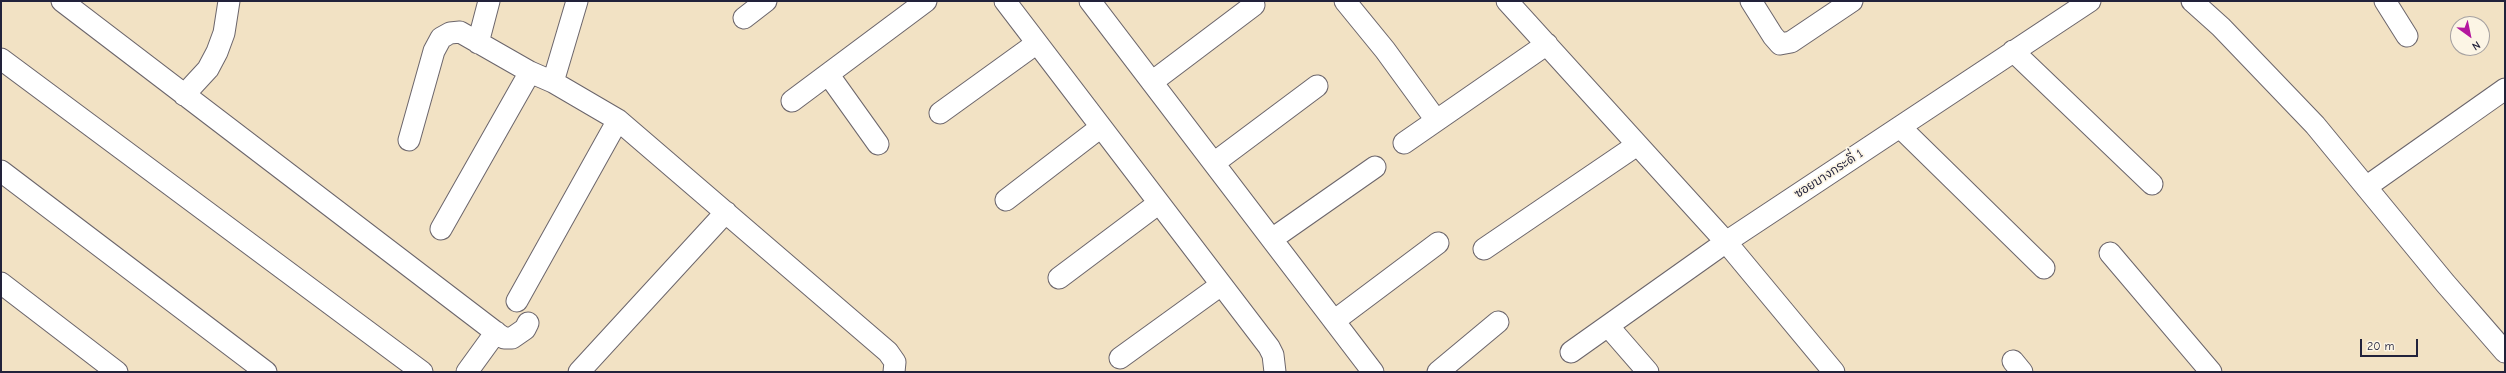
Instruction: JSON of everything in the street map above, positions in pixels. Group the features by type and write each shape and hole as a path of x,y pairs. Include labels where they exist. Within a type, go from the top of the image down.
{"street":[{"path":"62,1 504,338 512,338 524,330 528,324"},
{"path":"184,94 208,68 217,52 224,33 229,1"},
{"path":"478,43 489,1"},
{"path":"553,82 577,1"},
{"path":"744,18 766,1"},
{"path":"792,101 926,1"},
{"path":"1005,1 1269,347 1273,355 1275,372"},
{"path":"1345,1 1385,50 1436,120"},
{"path":"1507,1 1726,242 1834,372"},
{"path":"1750,1 1780,44 1791,42 1852,1"},
{"name":"ซอยบางกระดี่ 1","path":"1571,352 1726,242 2090,1"},
{"path":"2192,1 2221,27 2315,125 2505,352"},
{"path":"2385,1 2407,36"},
{"path":"1093,2 1152,82 1373,372"},
{"path":"1152,82 1254,5"},
{"path":"409,140 434,51 441,38 450,33 460,32 530,72 553,82 618,120 888,352 895,362 894,372"},
{"path":"940,113 1037,43"},
{"path":"1404,143 1547,44"},
{"path":"2013,51 2152,184"},
{"path":"1,59 422,372"},
{"path":"441,229 530,72"},
{"path":"828,74 878,144"},
{"path":"1214,163 1317,86"},
{"path":"2366,187 2505,89"},
{"path":"517,302 618,120"},
{"path":"1006,200 1101,127"},
{"path":"1900,127 2044,268"},
{"path":"1484,249 1637,145"},
{"path":"1272,239 1375,167"},
{"path":"1,171 266,372"},
{"path":"1059,278 1159,203"},
{"path":"579,372 726,212"},
{"path":"1334,321 1438,243"},
{"path":"2110,253 2211,372"},
{"path":"1,283 116,372"},
{"path":"1120,358 1221,285"},
{"path":"1438,372 1498,322"},
{"path":"1608,326 1648,372"},
{"path":"467,372 496,332"}]}
